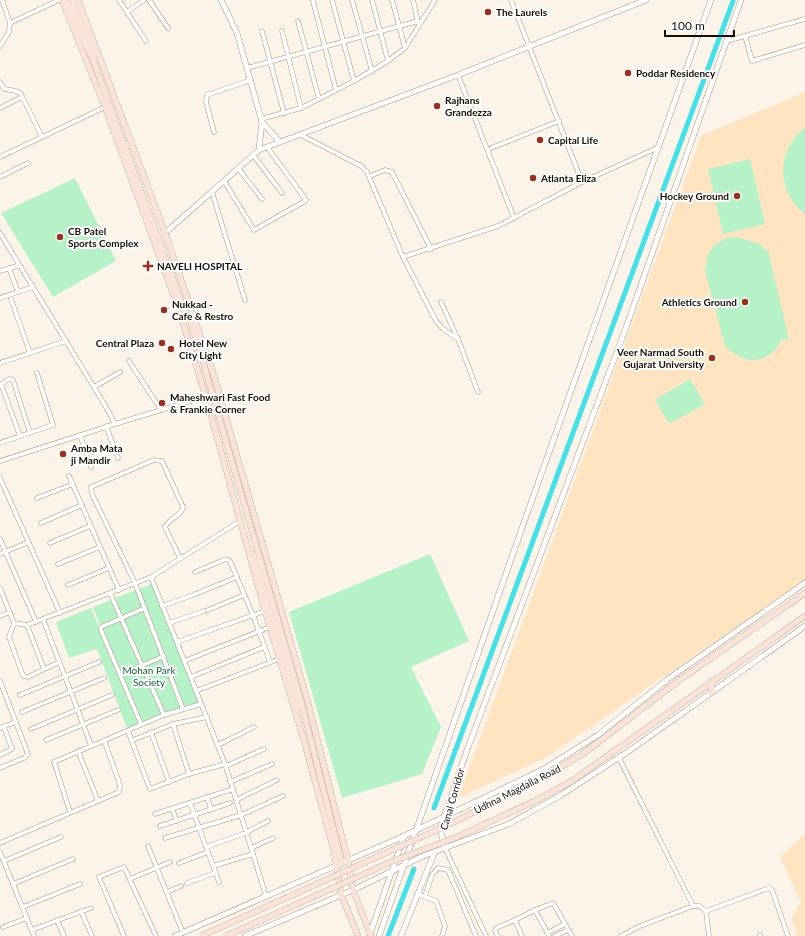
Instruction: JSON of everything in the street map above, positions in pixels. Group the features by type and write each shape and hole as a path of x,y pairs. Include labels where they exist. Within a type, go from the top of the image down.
{"main road":[{"path":"60,0 105,107 209,396 264,611 342,863 371,935"},
{"path":"66,0 89,57 95,65"},
{"path":"72,0 93,54 95,65 184,309 185,318 209,396 310,747 329,825 334,834 342,863"},
{"path":"78,0 165,233 198,326 219,393 307,699 342,863 342,894 358,936"},
{"name":"Udhna Magdalla Road","path":"201,936 448,824 546,776 584,753 678,681 805,593"},
{"name":"Udhna Magdalla Road","path":"226,936 393,861 457,837 537,800 572,781 805,616"},
{"path":"711,693 712,681"}],"street":[{"path":"0,46 9,32 10,23 2,0"},
{"path":"10,23 60,0"},
{"path":"118,0 146,41"},
{"path":"127,12 144,0"},
{"path":"149,0 168,28"},
{"path":"221,0 237,33 262,121 259,150"},
{"path":"332,0 354,81"},
{"path":"352,0 372,71"},
{"path":"372,0 388,61"},
{"path":"392,0 405,48"},
{"path":"413,0 419,28"},
{"path":"262,121 301,108 354,81 388,61 405,48 419,28 435,0"},
{"path":"511,0 582,182"},
{"path":"165,233 259,150 458,75 646,0"},
{"path":"379,936 526,518 712,0"},
{"name":"Canal Corridor","path":"445,848 440,830 467,750 625,331 741,0"},
{"path":"313,1 336,90"},
{"path":"727,41 805,19"},
{"path":"298,21 319,99"},
{"path":"247,68 288,55 418,21"},
{"path":"262,31 284,113"},
{"path":"282,31 301,108"},
{"path":"745,36 752,61 805,45"},
{"path":"458,75 514,218"},
{"path":"214,132 206,102 207,95 251,80"},
{"path":"0,82 2,89 19,92 42,137"},
{"path":"0,108 22,97"},
{"path":"0,156 105,107"},
{"path":"262,121 280,142"},
{"path":"491,148 559,121"},
{"path":"301,135 361,166 370,176 378,200 403,258 438,325 450,335 458,339"},
{"path":"224,181 254,230 305,202 306,200 267,147"},
{"path":"403,258 498,226 582,182 659,147"},
{"path":"253,155 282,193"},
{"path":"0,177 28,163"},
{"path":"238,168 262,199"},
{"path":"370,176 385,170 392,172 431,249"},
{"path":"212,192 245,300"},
{"path":"0,233 94,387 114,424"},
{"path":"0,271 20,265"},
{"path":"9,268 18,292"},
{"path":"0,298 33,287"},
{"path":"11,299 30,353"},
{"path":"441,302 458,339 478,392"},
{"path":"0,363 66,341"},
{"path":"129,360 161,410"},
{"path":"94,387 120,372"},
{"path":"0,443 53,425 37,373"},
{"path":"20,436 1,384 9,380 13,380 30,433"},
{"path":"0,461 106,426 219,393"},
{"path":"106,426 118,458"},
{"path":"80,435 91,467"},
{"path":"180,558 165,527 169,521 181,512 183,507 162,461 154,460 93,485 90,488 135,583 183,709"},
{"path":"69,476 119,590"},
{"path":"0,478 60,613"},
{"path":"37,498 73,484"},
{"path":"41,523 82,505"},
{"path":"14,623 27,625 36,622 151,577 240,522"},
{"path":"50,543 90,526"},
{"path":"0,539 36,622"},
{"path":"0,554 28,542"},
{"path":"58,564 100,547"},
{"path":"195,572 226,559 230,561 253,615 270,662"},
{"path":"68,585 109,568"},
{"path":"151,577 226,765 266,896"},
{"path":"162,606 197,594 237,577"},
{"path":"175,936 404,836 544,769 598,735 668,679 805,583"},
{"path":"0,590 14,623 9,637 22,675 28,677 59,662"},
{"path":"110,593 164,715"},
{"path":"169,623 206,611 244,595"},
{"path":"141,724 100,630 101,627 145,608"},
{"path":"177,642 264,611"},
{"path":"0,616 10,612"},
{"path":"43,619 91,746"},
{"path":"27,625 44,669"},
{"path":"245,936 353,890 404,865 509,824 561,795 619,758 805,626"},
{"path":"184,661 270,627"},
{"path":"191,677 264,647"},
{"path":"120,675 164,656"},
{"path":"196,691 279,659"},
{"path":"20,695 99,662"},
{"path":"22,712 104,678"},
{"path":"0,680 28,754 24,758 0,768"},
{"path":"31,729 112,695"},
{"path":"70,812 54,762 78,750 128,731 141,724 164,715 201,704"},
{"path":"46,740 118,710"},
{"path":"133,740 173,724 207,717"},
{"path":"0,755 12,749 2,727 16,722"},
{"path":"173,724 189,774"},
{"path":"218,745 254,727"},
{"path":"128,731 133,740 149,788 152,789 189,774 226,765 264,749"},
{"path":"151,732 169,782"},
{"path":"0,843 119,792 121,788 104,740"},
{"path":"78,750 98,801"},
{"path":"619,758 694,906"},
{"path":"230,782 272,764"},
{"path":"236,800 277,780"},
{"path":"155,814 233,789"},
{"path":"165,838 241,815 283,796"},
{"path":"207,797 211,809"},
{"path":"190,803 219,882"},
{"path":"160,826 230,803"},
{"path":"172,809 177,821"},
{"path":"206,847 268,822"},
{"path":"371,935 404,836"},
{"path":"4,861 61,837"},
{"path":"401,936 417,894 442,837"},
{"path":"251,848 273,838"},
{"path":"148,846 183,933"},
{"path":"445,848 486,936"},
{"path":"0,852 34,936"},
{"path":"179,863 208,852"},
{"path":"213,866 253,854"},
{"path":"13,884 73,859"},
{"path":"130,879 170,862"},
{"path":"124,936 99,878 124,867 156,936"},
{"path":"425,896 433,872 438,868 448,870 476,936"},
{"path":"187,882 215,873"},
{"path":"23,907 80,884"},
{"path":"167,892 181,886"},
{"path":"706,911 770,888 788,936"},
{"path":"417,894 436,901 445,926 442,936"},
{"path":"498,936 495,931 496,928 553,903 572,936"},
{"path":"621,936 694,906 699,906 706,911 709,936"},
{"path":"32,930 91,908"},
{"path":"535,910 548,934 565,924"},
{"path":"81,911 92,936"},
{"path":"3,927 27,918"},
{"path":"57,920 64,936"},
{"path":"515,920 522,936"},
{"path":"556,936 568,930"},
{"path":"631,931 633,936"}],"shaded area":[{"name":"Veer Narmad South Gujarat University","path":"805,92 805,580 545,758 458,798 701,136"},
{"path":"805,834 805,936 798,936 791,919 801,902 780,857"}],"green space":[{"path":"805,128 805,214 795,205 789,195 783,171 789,147 795,137"},
{"path":"750,159 765,224 723,234 708,169"},
{"name":"CB Patel Sports Complex","path":"75,178 116,261 53,297 1,213"},
{"path":"736,237 760,244 766,251 768,250 789,339 781,340 776,349 770,355 755,360 740,357 725,346 705,271 707,258 713,246 726,238"},
{"path":"690,379 705,404 669,424 655,400"},
{"path":"430,554 469,641 411,667 441,727 422,774 342,798 289,612"},
{"name":"Mohan Park Society","path":"154,583 201,703 128,731 97,649 69,658 56,622 91,608 107,645 93,607"}],"waterway":[{"path":"434,808 733,1"},
{"path":"388,936 414,869"}],"place":[{"name":"The Laurels","path":"488,12"},
{"name":"Poddar Residency","path":"628,73"},
{"name":"Rajhans Grandezza","path":"437,106"},
{"name":"Capital Life","path":"540,140"},
{"name":"Atlanta Eliza","path":"533,178"},
{"name":"Hockey Ground","path":"737,196"},
{"name":"CB Patel Sports Complex","path":"60,237"},
{"name":"NAVELI HOSPITAL","path":"148,266"},
{"name":"Athletics Ground","path":"745,302"},
{"name":"Nukkad - Cafe & Restro","path":"164,310"},
{"name":"Central Plaza","path":"162,343"},
{"name":"Hotel New City Light","path":"171,349"},
{"name":"Veer Narmad South Gujarat University","path":"712,358"},
{"name":"Maheshwari Fast Food & Frankie Corner","path":"162,403"},
{"name":"Amba Mata ji Mandir","path":"63,454"}]}
